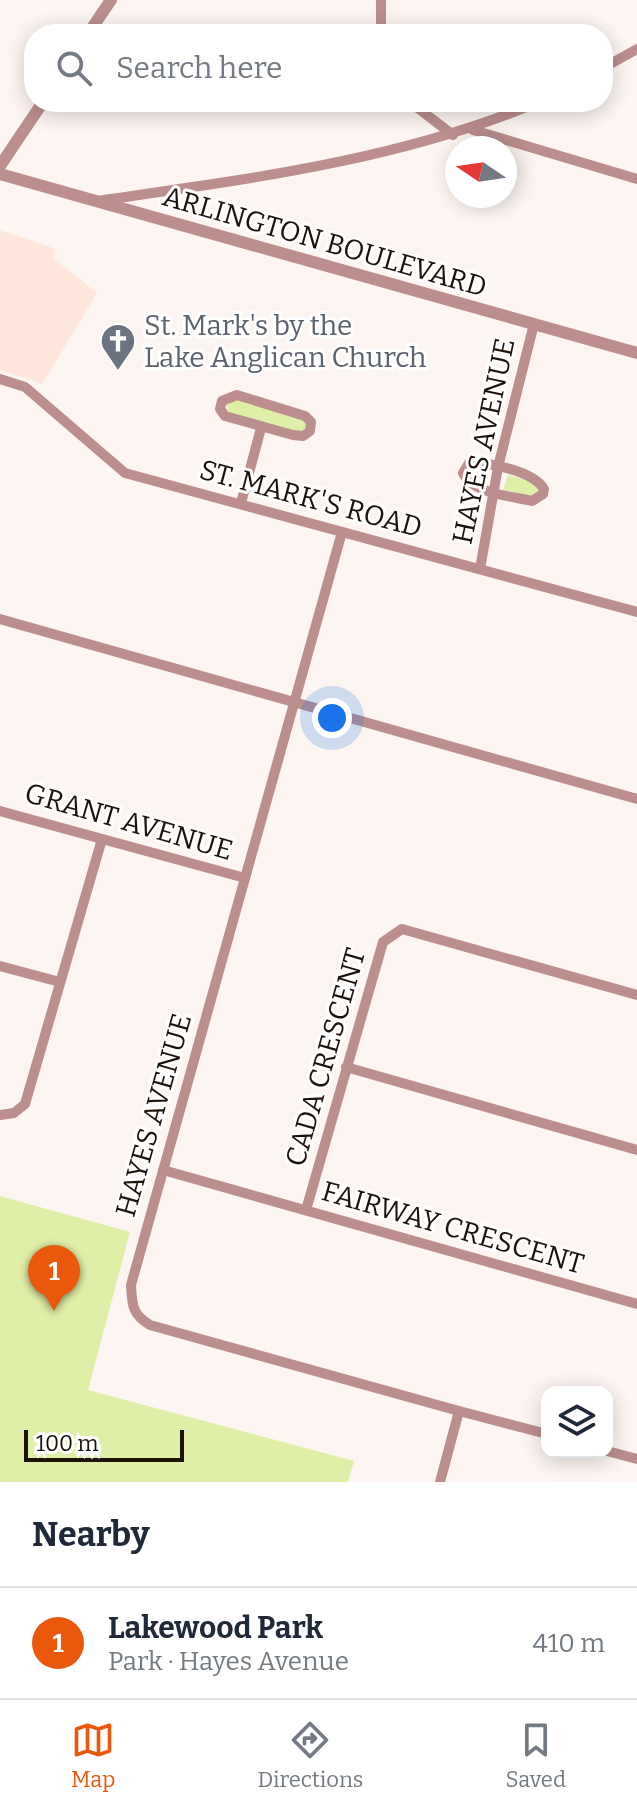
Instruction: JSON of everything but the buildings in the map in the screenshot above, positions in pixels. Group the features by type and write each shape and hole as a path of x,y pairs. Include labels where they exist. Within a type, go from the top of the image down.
{"street":[{"path":"95,24 111,0"},
{"path":"381,0 381,24"},
{"path":"613,62 637,49"},
{"path":"0,166 36,112"},
{"path":"423,112 453,135"},
{"path":"93,202 336,165 473,130 515,112"},
{"path":"473,130 637,179"},
{"name":"ARLINGTON BOULEVARD","path":"0,174 637,353"},
{"name":"HAYES AVENUE","path":"480,569 498,467 534,324"},
{"name":"ST. MARK'S ROAD","path":"0,379 25,387 125,473 637,612"},
{"path":"237,395 301,414 311,425 303,436 261,428 222,414 222,401 237,395"},
{"path":"241,503 261,428"},
{"path":"469,463 498,467 535,479 544,489 540,500 495,492 471,483 463,473 469,463"},
{"name":"HAYES AVENUE","path":"342,532 131,1285 136,1317 150,1325 459,1411"},
{"path":"0,619 637,799"},
{"name":"GRANT AVENUE","path":"0,811 245,878"},
{"path":"0,1115 14,1113 25,1104 102,839"},
{"name":"CADA CRESCENT","path":"306,1210 383,942 402,929 637,995"},
{"path":"0,966 60,982"},
{"path":"346,1067 637,1150"},
{"name":"FAIRWAY CRESCENT","path":"163,1170 637,1304"},
{"path":"440,1482 459,1411 541,1432"},
{"path":"613,1453 637,1459"}],"shaded area":[{"path":"0,230 56,249 54,259 97,293 42,384 0,370"}],"green space":[{"path":"237,399 299,417 306,428 298,432 233,415 227,405"},
{"path":"508,475 532,482 539,490 534,497 503,490"},
{"path":"0,1196 130,1232 88,1390 354,1461 348,1482 0,1482"}],"place":[{"name":"St. Mark's by the Lake Anglican Church","path":"118,372"},
{"name":"Lakewood Park","path":"54,1311"}]}
